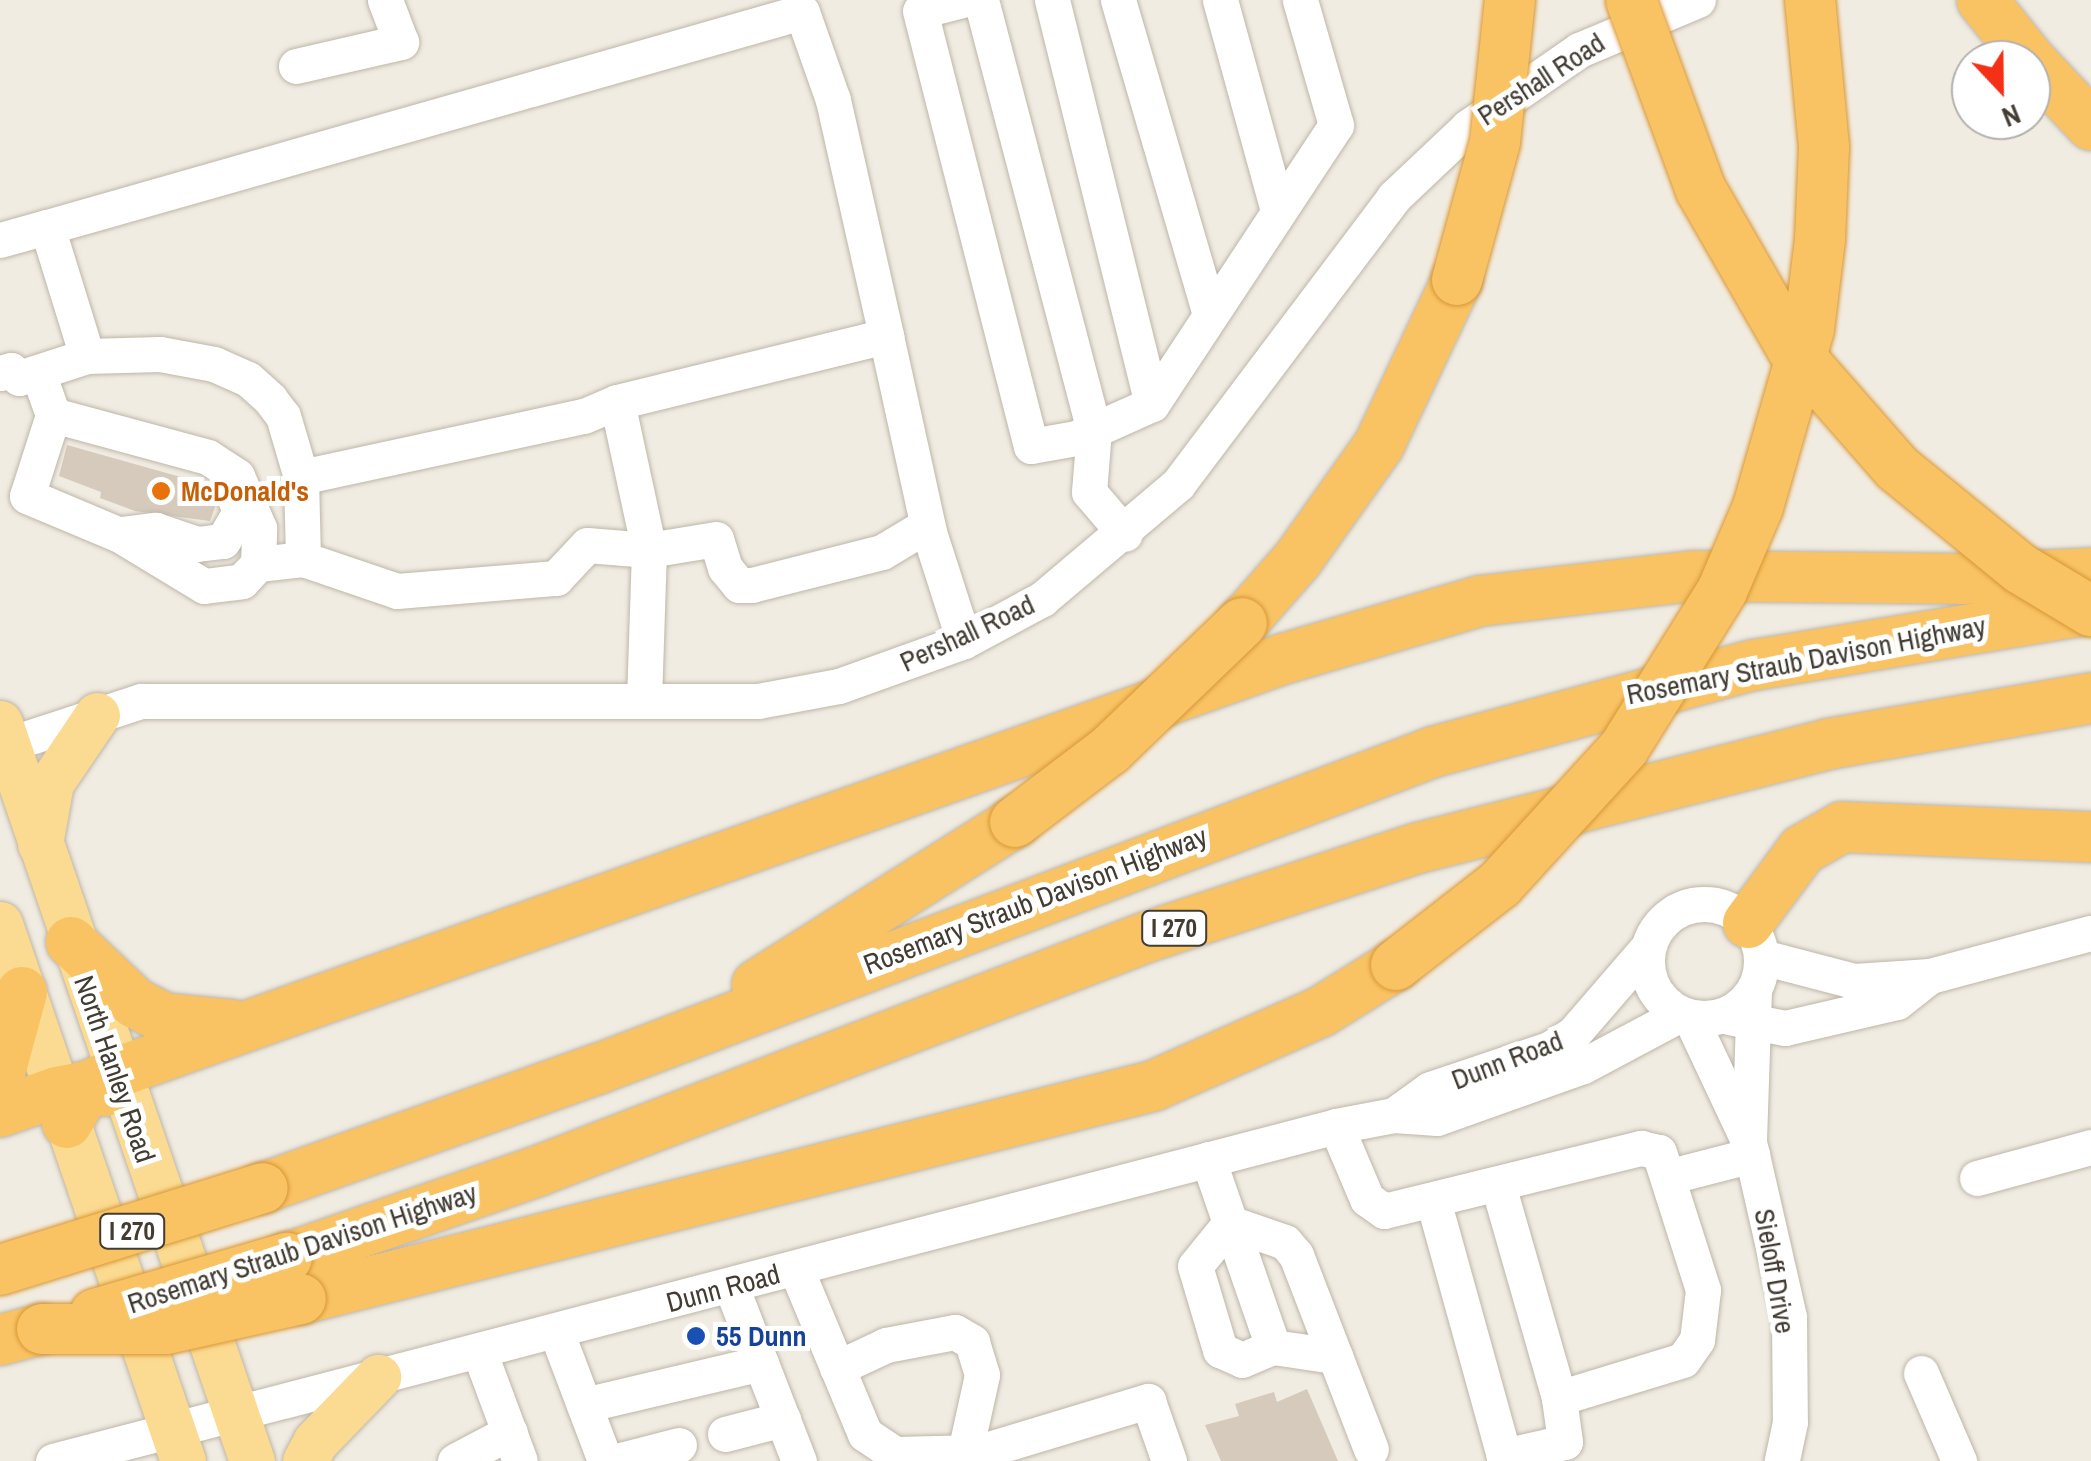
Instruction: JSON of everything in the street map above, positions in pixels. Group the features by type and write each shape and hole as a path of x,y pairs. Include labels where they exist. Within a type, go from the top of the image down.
{"highway":[{"path":"672,1039 1015,822 1110,750 1242,623 1307,547 1379,445 1458,280 1495,142 1510,0"},
{"path":"1631,0 1701,190 1792,348 1897,468 2022,569 2091,610"},
{"path":"21,1335 166,1329 294,1278 1153,1086 1322,1011 1396,965 1500,884 1624,748 1713,607 1758,507 1809,329 1820,239 1824,147 1810,0"},
{"path":"1982,0 2015,40"},
{"path":"2051,82 2091,125"},
{"path":"0,1112 90,1094 243,1026 1283,659 1480,601 1693,576 1960,580 2091,573"},
{"name":"Rosemary Straub Davison Highway","path":"0,1270 263,1188 672,1039 1274,808 1520,725 1772,662 2091,610"},
{"name":"Rosemary Straub Davison Highway","path":"294,1278 538,1171 1147,937 1418,848 1828,744 2091,698"},
{"path":"1730,991 1802,850 1842,827 2091,837"},
{"path":"72,942 149,1010 243,1026"},
{"path":"0,1073 22,992"}],"main road":[{"path":"40,846 52,783 96,715"},
{"name":"North Hanley Road","path":"2,738 72,942 90,1094"},
{"name":"North Hanley Road","path":"0,924 22,992 90,1094 236,1414 252,1461"},
{"path":"90,1094 177,1445"},
{"path":"306,1461 316,1442 378,1377"}],"street":[{"path":"296,66 400,42 385,0"},
{"path":"962,0 920,12 1032,446 1094,430 1152,404 1336,125 1300,0"},
{"path":"981,0 1094,430 1090,492 1125,534"},
{"path":"1052,0 1152,404"},
{"path":"1118,0 1210,314"},
{"path":"1220,0 1278,211"},
{"name":"Pershall Road","path":"2,738 141,701 758,701 822,689 964,641 1042,599 1125,534 1210,446 1394,197 1434,158 1532,78 1579,50 1698,0"},
{"path":"0,240 802,12 833,100 928,524 964,641"},
{"path":"46,227 86,356"},
{"path":"301,477 584,416 618,402 886,336"},
{"path":"14,379 86,356 160,354 214,364 248,379 282,416 301,477 303,559"},
{"path":"14,379 95,439 228,485 240,510 233,530 211,546 131,533 27,496 65,418"},
{"path":"618,402 649,550 644,700"},
{"path":"65,418 208,457 237,476 259,528 258,564"},
{"path":"131,533 204,586 242,581 258,564 303,559 396,592 556,578 587,544 649,550 716,539 725,568 739,585 752,585 882,552 928,524"},
{"name":"Dunn Road","path":"1394,1115 1430,1090 1548,1050 1574,1034 1648,947 1666,917 1682,908 1717,905 1730,991 1785,1028 1897,1002 1930,976"},
{"name":"Dunn Road","path":"55,1461 177,1445 236,1414 1336,1126 1394,1115 1437,1118 1583,1066 1730,991 1930,976 2091,933"},
{"path":"1648,947 1650,982 1730,991"},
{"name":"Sieloff Drive","path":"1730,991 1750,1148 1789,1317 1790,1422 1782,1461"},
{"name":"Sieloff Drive","path":"1730,991 1750,1148"},
{"path":"1336,1126 1367,1199 1384,1211 1434,1203 1642,1148 1659,1152 1670,1176 1704,1290 1698,1340 1682,1360 1558,1398"},
{"path":"1978,1178 2091,1147"},
{"path":"1670,1176 1750,1148"},
{"path":"1208,1159 1273,1348"},
{"path":"1434,1203 1504,1456 1565,1442 1558,1398 1498,1186"},
{"path":"1230,1223 1196,1266 1220,1350 1242,1360 1273,1348 1335,1356"},
{"path":"1230,1223 1285,1242 1296,1255 1372,1449"},
{"path":"796,1268 865,1434 895,1454 962,1456 1148,1400 1169,1461"},
{"path":"731,1286 799,1461"},
{"path":"556,1331 605,1461"},
{"path":"837,1368 886,1344 954,1332 972,1342 982,1375 962,1456"},
{"path":"455,1461 515,1447 479,1351"},
{"path":"584,1405 761,1363"},
{"path":"1921,1373 1959,1461"},
{"path":"725,1434 783,1419"},
{"path":"618,1461 679,1446"}],"building":[{"name":"McDonald's","path":"67,445 209,485 215,507 210,521 135,511 100,498 101,492 59,476"},
{"path":"1307,1389 1338,1461 1221,1461 1205,1425 1239,1416 1235,1404 1274,1392 1277,1402"}],"place":[{"name":"McDonald's","path":"161,491"},
{"name":"55 Dunn","path":"696,1336"}]}
